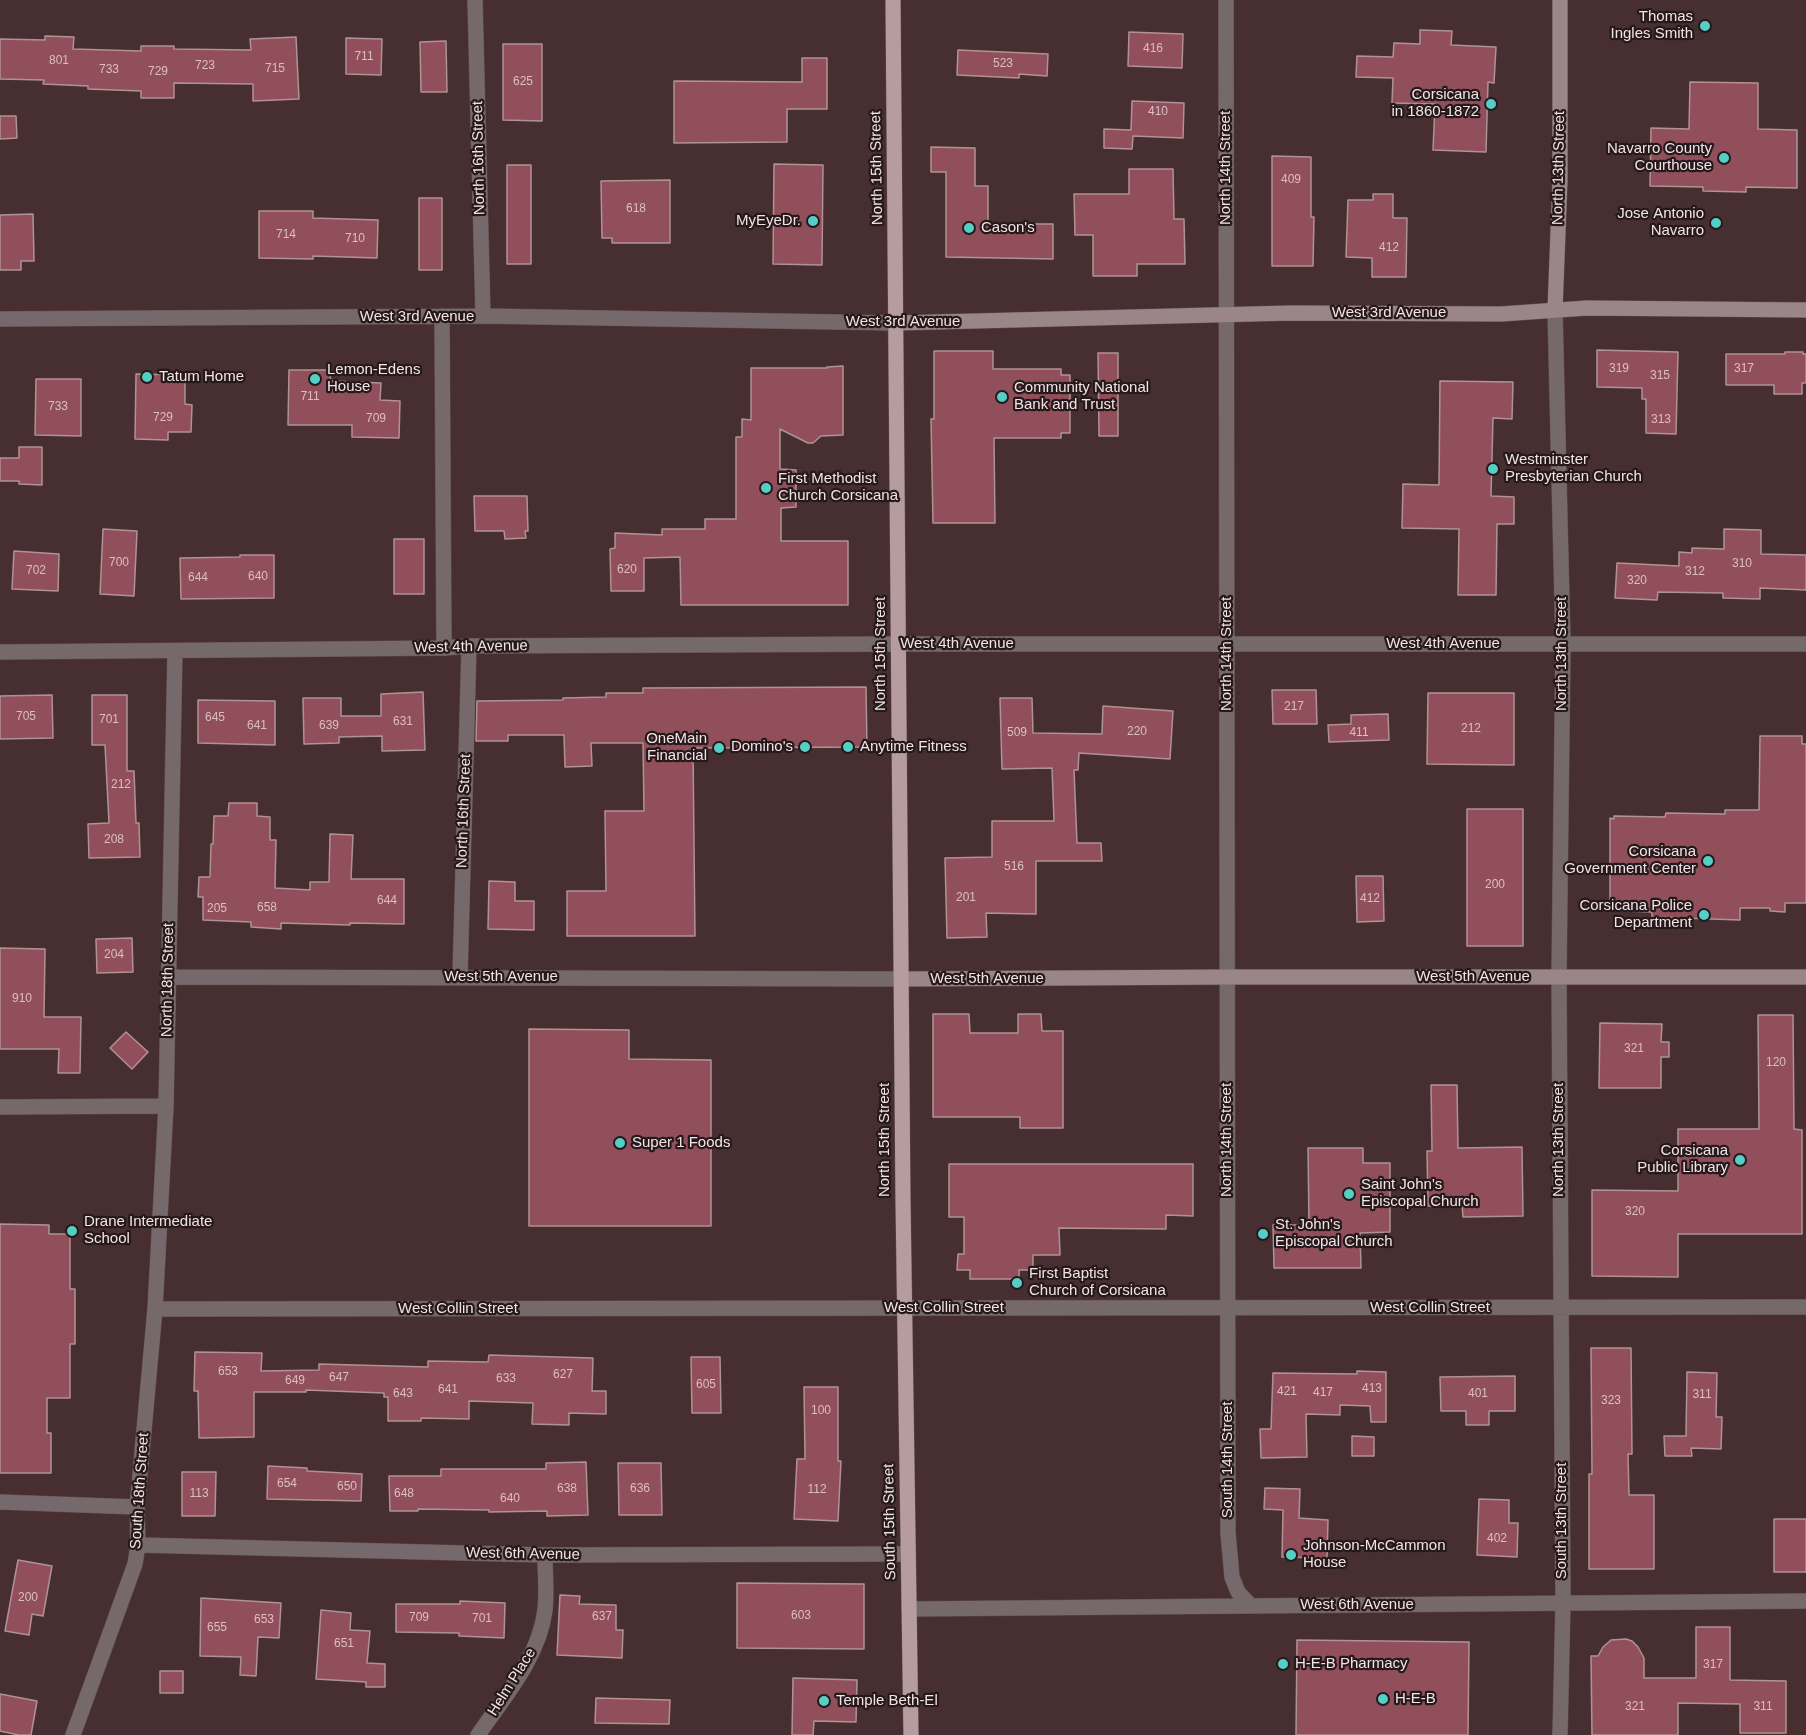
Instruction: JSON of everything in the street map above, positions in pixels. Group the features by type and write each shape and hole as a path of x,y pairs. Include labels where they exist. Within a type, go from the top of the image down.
{"main road":[{"name":"North 15th Street","path":"893,0 904,1308"},
{"name":"South 15th Street","path":"904,1308 910,1735"}],"street":[{"name":"North 16th Street","path":"474,0 483,316"},
{"name":"North 14th Street","path":"1226,0 1227,1308"},
{"name":"North 13th Street","path":"1560,0 1560,180 1555,310 1563,644 1559,976 1560,1307"},
{"name":"West 3rd Avenue","path":"0,319 483,316 896,323 1339,313 1501,314 1587,308 1806,310"},
{"path":"442,316 444,648"},
{"name":"West 4th Avenue","path":"0,652 469,646 899,644 1806,644"},
{"name":"North 16th Street","path":"460,977 469,646"},
{"name":"North 18th Street","path":"155,1310 166,1106 175,651"},
{"name":"West 5th Avenue","path":"168,977 902,979 1806,977"},
{"path":"0,1107 166,1106"},
{"name":"South 13th Street","path":"1560,1307 1563,1603 1560,1735"},
{"name":"West Collin Street","path":"155,1310 1806,1307"},
{"name":"South 14th Street","path":"1227,1308 1228,1533 1232,1577 1238,1592 1251,1606"},
{"name":"South 18th Street","path":"73,1735 135,1564 138,1545 137,1507 155,1310"},
{"path":"0,1502 137,1507"},
{"name":"West 6th Avenue","path":"138,1545 545,1555 908,1554"},
{"name":"Helm Place","path":"478,1735 521,1673 536,1645 544,1610 545,1555"},
{"name":"West 6th Avenue","path":"909,1609 1806,1601"}],"building":[{"path":"1420,30 1452,31 1451,45 1496,47 1494,83 1488,82 1486,152 1433,150 1435,104 1392,103 1393,78 1356,77 1357,56 1393,57 1394,43 1420,44"},
{"path":"1129,32 1183,34 1182,68 1128,66"},
{"path":"45,36 74,37 73,49 141,51 141,46 251,50 250,39 296,37 299,99 253,101 253,84 174,83 174,98 141,98 141,91 43,84 44,80 0,79 0,39 45,40"},
{"path":"346,38 382,39 381,75 346,74"},
{"path":"446,41 447,92 421,92 420,42"},
{"path":"503,44 542,44 542,121 503,120"},
{"path":"958,50 1048,54 1047,76 1019,74 1019,78 957,75"},
{"path":"802,58 827,58 827,109 787,109 787,142 674,143 674,81 802,82"},
{"name":"Navarro County Courthouse","path":"1690,82 1758,83 1758,129 1797,130 1797,188 1746,187 1746,192 1703,191 1703,187 1650,186 1651,128 1689,129"},
{"path":"1132,101 1184,103 1183,138 1133,136 1132,149 1104,148 1104,129 1131,130"},
{"path":"0,116 16,116 17,138 0,139"},
{"path":"931,147 975,148 975,186 988,186 988,224 1053,224 1053,259 946,257 946,172 931,172"},
{"path":"1272,156 1311,157 1311,217 1314,217 1313,266 1272,266"},
{"path":"774,164 823,165 822,265 773,264"},
{"path":"507,165 531,165 531,264 507,264"},
{"path":"1129,169 1173,169 1174,219 1184,219 1185,264 1137,264 1137,276 1093,276 1093,235 1075,235 1074,194 1129,194"},
{"path":"670,180 670,243 612,243 612,238 602,238 601,181"},
{"path":"1373,194 1393,194 1393,218 1407,218 1406,277 1372,277 1372,258 1346,257 1348,200 1373,200"},
{"path":"419,198 442,198 442,270 419,270"},
{"path":"259,211 313,211 313,218 378,220 377,258 313,256 313,259 259,258"},
{"path":"33,214 34,261 21,261 21,270 0,270 0,215"},
{"path":"1597,350 1678,352 1676,434 1646,433 1646,399 1642,399 1642,388 1597,387"},
{"name":"Community National Bank and Trust","path":"934,351 993,351 993,369 1061,369 1061,375 1070,375 1070,433 1061,433 1061,438 994,438 995,523 933,523 931,419 934,419"},
{"path":"1785,352 1806,354 1806,383 1802,383 1802,394 1774,394 1774,385 1726,385 1726,354 1785,354"},
{"path":"1098,353 1118,353 1118,436 1099,436"},
{"name":"First Methodist Church Corsicana","path":"843,366 843,435 821,436 813,443 808,443 780,429 780,469 796,470 796,507 781,508 781,541 848,541 848,605 681,605 680,557 644,558 644,591 611,591 610,549 615,548 615,533 662,535 662,529 705,529 705,519 736,519 736,437 742,437 742,419 751,420 751,368"},
{"path":"289,370 331,370 330,381 381,383 380,400 400,401 399,438 352,437 352,425 288,425"},
{"path":"136,374 185,375 185,404 192,405 191,432 168,432 168,440 135,439"},
{"path":"36,379 81,379 81,436 35,435"},
{"path":"1440,381 1513,382 1512,419 1493,418 1491,496 1514,497 1514,524 1497,524 1496,595 1458,595 1459,529 1402,528 1403,484 1439,485"},
{"path":"19,447 42,447 42,485 19,484 19,481 0,481 0,458 19,458"},
{"path":"474,496 527,496 528,531 525,531 526,538 505,539 504,531 475,531"},
{"path":"103,529 137,531 134,596 100,594"},
{"path":"1724,529 1761,530 1761,554 1806,555 1806,590 1760,588 1760,599 1723,598 1723,593 1658,592 1657,600 1615,598 1617,563 1679,566 1679,552 1692,553 1692,548 1724,549"},
{"path":"394,539 424,539 424,594 394,594"},
{"path":"14,551 59,554 58,591 12,589"},
{"path":"240,555 274,555 274,598 181,599 180,558 240,557"},
{"path":"866,687 867,747 693,748 695,936 567,936 567,891 606,891 605,811 644,811 643,743 591,743 592,766 565,767 564,735 508,735 508,741 476,741 477,701 606,697 606,693 643,693 643,688"},
{"path":"1272,690 1316,690 1317,724 1273,724"},
{"path":"423,692 425,750 382,751 382,736 339,737 339,743 304,744 303,698 341,698 341,716 381,716 381,694"},
{"path":"1428,693 1514,693 1514,765 1427,764"},
{"path":"52,695 53,738 0,739 0,696"},
{"path":"92,695 127,695 127,771 134,771 140,857 89,858 88,824 109,823 105,745 92,745"},
{"path":"1000,698 1032,698 1033,733 1102,734 1103,706 1173,711 1170,759 1079,753 1078,770 1074,770 1077,843 1101,843 1102,861 1036,861 1036,914 986,913 987,937 947,938 945,858 992,857 992,821 1054,821 1052,768 1002,769"},
{"path":"198,700 275,701 275,745 198,743"},
{"path":"1388,714 1389,740 1329,742 1328,725 1351,724 1351,715"},
{"name":"Corsicana Government Center","path":"1760,736 1802,736 1802,744 1806,744 1806,903 1785,903 1785,912 1770,911 1770,908 1740,908 1740,920 1652,917 1652,912 1610,908 1610,818 1614,819 1614,816 1665,817 1666,813 1725,814 1725,810 1759,810"},
{"path":"229,803 257,803 257,816 270,817 270,840 276,840 275,888 310,890 310,882 329,882 330,834 353,835 351,879 404,879 404,924 281,923 281,929 251,927 251,922 203,920 203,897 198,897 199,877 210,877 214,816 228,816"},
{"path":"1467,809 1523,809 1523,946 1467,946"},
{"path":"1356,876 1383,876 1384,921 1357,922"},
{"path":"489,881 515,882 515,901 534,901 534,930 488,929"},
{"path":"132,938 133,972 97,973 96,939"},
{"path":"0,948 45,949 44,1017 81,1017 80,1073 58,1073 59,1049 0,1049"},
{"path":"933,1014 969,1014 970,1033 1018,1033 1018,1014 1041,1014 1042,1031 1063,1031 1063,1128 1020,1128 1020,1117 933,1117"},
{"path":"1758,1015 1793,1015 1794,1129 1802,1130 1802,1234 1678,1234 1678,1277 1592,1276 1592,1190 1678,1191 1678,1129 1759,1129"},
{"path":"1600,1023 1662,1024 1661,1042 1669,1042 1669,1057 1661,1057 1661,1088 1599,1088"},
{"name":"Super 1 Foods","path":"529,1029 629,1030 629,1059 711,1060 711,1226 529,1226"},
{"path":"126,1032 148,1052 132,1069 110,1048"},
{"path":"1431,1085 1457,1085 1458,1148 1522,1147 1523,1216 1463,1217 1462,1205 1428,1206 1427,1151 1432,1151"},
{"name":"Saint John's Episcopal Church","path":"1308,1148 1363,1148 1363,1163 1390,1163 1390,1232 1360,1233 1361,1268 1274,1268 1273,1225 1309,1225"},
{"path":"949,1164 1193,1164 1193,1216 1166,1215 1166,1229 1059,1228 1060,1255 1033,1255 1033,1270 1019,1270 1019,1279 970,1279 970,1270 957,1270 958,1254 964,1254 964,1217 949,1217"},
{"path":"0,1224 49,1225 49,1234 70,1234 70,1289 75,1289 75,1344 70,1344 70,1398 47,1398 47,1433 51,1433 51,1473 0,1473"},
{"path":"1591,1348 1631,1348 1632,1454 1628,1454 1629,1495 1654,1495 1654,1569 1589,1569 1589,1474 1592,1474"},
{"path":"195,1352 262,1353 261,1371 319,1370 319,1364 428,1367 428,1361 488,1362 489,1355 593,1358 592,1391 606,1391 606,1414 569,1413 569,1425 532,1424 533,1403 469,1401 469,1419 421,1418 421,1421 388,1421 388,1397 384,1397 384,1393 306,1390 306,1392 254,1392 254,1437 199,1438 198,1391 194,1391"},
{"path":"691,1357 720,1357 721,1413 692,1413"},
{"path":"1357,1371 1386,1372 1386,1422 1371,1422 1370,1406 1340,1405 1340,1415 1306,1414 1307,1457 1261,1458 1260,1429 1271,1429 1273,1373 1357,1374"},
{"path":"1687,1372 1717,1373 1716,1417 1722,1417 1721,1449 1691,1448 1692,1456 1665,1456 1664,1436 1686,1436"},
{"path":"1515,1376 1515,1411 1489,1411 1489,1425 1466,1425 1466,1411 1441,1411 1440,1377"},
{"path":"804,1387 838,1387 838,1461 841,1461 838,1521 794,1519 797,1459 805,1459"},
{"path":"1352,1436 1374,1437 1374,1456 1352,1456"},
{"path":"586,1462 588,1515 547,1516 547,1511 489,1512 489,1510 418,1509 418,1511 390,1511 389,1476 441,1476 441,1469 546,1469 546,1463"},
{"path":"618,1463 661,1463 662,1515 619,1515"},
{"path":"268,1466 362,1474 361,1501 267,1499"},
{"path":"182,1472 216,1472 215,1516 182,1516"},
{"path":"1265,1488 1300,1489 1299,1518 1328,1520 1327,1558 1282,1557 1283,1510 1264,1509"},
{"path":"1479,1499 1509,1500 1509,1523 1518,1523 1517,1557 1477,1555"},
{"path":"1774,1519 1806,1519 1806,1572 1774,1572"},
{"path":"18,1560 52,1566 43,1616 32,1614 29,1635 5,1631"},
{"path":"737,1583 864,1584 864,1649 737,1648"},
{"path":"560,1595 580,1596 579,1604 616,1605 616,1630 623,1630 622,1658 557,1655"},
{"path":"201,1598 281,1603 279,1638 258,1637 256,1676 240,1675 241,1657 200,1656"},
{"path":"460,1601 505,1603 504,1638 459,1636 459,1633 396,1632 396,1604 460,1604"},
{"path":"321,1610 351,1613 350,1630 370,1631 367,1663 385,1664 385,1687 366,1687 366,1682 316,1679"},
{"path":"1696,1627 1730,1627 1730,1680 1786,1681 1786,1733 1740,1733 1740,1704 1678,1703 1678,1735 1592,1735 1591,1656 1598,1656 1611,1640 1626,1639 1638,1647 1644,1658 1644,1678 1696,1678"},
{"name":"H-E-B","path":"1297,1640 1469,1642 1468,1735 1296,1735"},
{"path":"160,1671 183,1671 183,1693 160,1693"},
{"name":"Temple Beth-El","path":"793,1678 857,1680 856,1722 814,1721 813,1735 792,1735"},
{"path":"0,1694 37,1701 31,1735 0,1731"},
{"path":"596,1698 670,1700 669,1724 595,1723"}],"place":[{"name":"Thomas Ingles Smith","path":"1705,26"},
{"name":"Corsicana in 1860-1872","path":"1491,104"},
{"name":"Navarro County Courthouse","path":"1724,158"},
{"name":"MyEyeDr.","path":"813,221"},
{"name":"Jose Antonio Navarro","path":"1716,223"},
{"name":"Cason's","path":"969,228"},
{"name":"Tatum Home","path":"147,377"},
{"name":"Lemon-Edens House","path":"315,379"},
{"name":"Community National Bank and Trust","path":"1002,397"},
{"name":"Westminster Presbyterian Church","path":"1493,469"},
{"name":"First Methodist Church Corsicana","path":"766,488"},
{"name":"Domino's","path":"805,747"},
{"name":"Anytime Fitness","path":"848,747"},
{"name":"OneMain Financial","path":"719,748"},
{"name":"Corsicana Government Center","path":"1708,861"},
{"name":"Corsicana Police Department","path":"1704,915"},
{"name":"Super 1 Foods","path":"620,1143"},
{"name":"Corsicana Public Library","path":"1740,1160"},
{"name":"Saint John's Episcopal Church","path":"1349,1194"},
{"name":"Drane Intermediate School","path":"72,1231"},
{"name":"St. John's Episcopal Church","path":"1263,1234"},
{"name":"First Baptist Church of Corsicana","path":"1017,1283"},
{"name":"Johnson-McCammon House","path":"1291,1555"},
{"name":"H-E-B Pharmacy","path":"1283,1664"},
{"name":"H-E-B","path":"1383,1699"},
{"name":"Temple Beth-El","path":"824,1701"}]}
